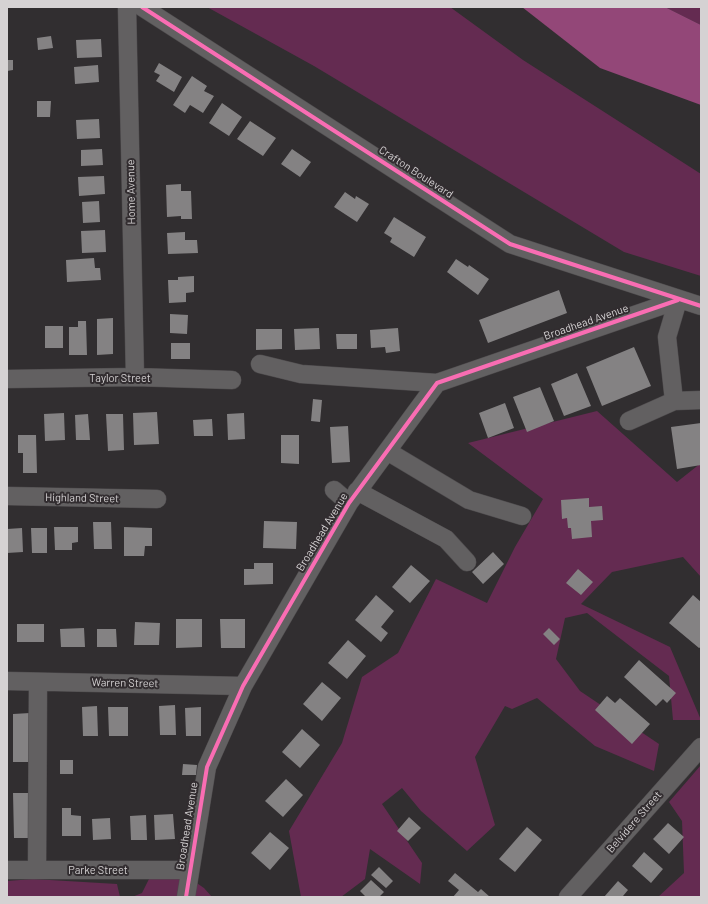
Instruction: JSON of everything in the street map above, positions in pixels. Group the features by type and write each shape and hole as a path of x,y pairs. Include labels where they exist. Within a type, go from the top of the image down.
{"street":[{"name":"Home Avenue","path":"127,7 135,377"},
{"name":"Crafton Boulevard","path":"142,7 510,244 678,300 701,306"},
{"name":"Broadhead Avenue","path":"186,897 206,767 244,686 353,497 437,383 678,300"},
{"path":"674,401 667,337 678,300"},
{"path":"260,364 301,374 437,383"},
{"name":"Taylor Street","path":"7,379 135,377 232,380"},
{"path":"629,421 674,401 701,400"},
{"path":"387,451 469,500 522,516"},
{"path":"334,490 353,497 446,539 467,562"},
{"name":"Highland Street","path":"7,496 157,499"},
{"name":"Warren Street","path":"7,681 244,686"},
{"path":"37,870 39,768 38,682"},
{"name":"Belvidere Street","path":"568,897 701,747"},
{"name":"Parke Street","path":"7,870 189,870"}],"shaded area":[{"path":"207,7 450,7 523,60 701,174 701,276 624,252 314,66"},
{"path":"522,7 665,7 701,25 701,105 600,68"},
{"path":"665,7 701,7 701,25"},
{"path":"597,411 677,482 701,463 701,577 683,557 612,572 581,604 670,647 701,720 673,720 669,676 587,613 565,618 556,659 580,691 659,744 654,771 595,746 537,698 512,709 505,706 475,757 495,825 467,851 421,811 402,788 382,804 422,863 420,884 370,849 365,879 341,897 301,897 289,831 342,743 362,677 398,653 436,579 487,603 515,547 543,499 468,443"},
{"path":"701,765 701,897 658,897 684,873 682,821 669,802"},
{"path":"173,867 204,888 212,897 132,897 142,893 150,877"},
{"path":"33,879 117,884 120,897 7,897 7,881"}],"building":[{"path":"51,36 53,48 38,50 37,38"},
{"path":"101,39 102,57 77,58 76,40"},
{"path":"7,60 13,60 13,70 7,71"},
{"path":"159,63 182,77 174,92 156,81 160,75 154,72"},
{"path":"98,65 99,82 75,84 74,67"},
{"path":"192,76 207,86 204,91 214,96 203,113 190,105 185,113 173,105"},
{"path":"37,101 51,101 50,117 37,117"},
{"path":"222,103 242,117 229,136 209,123"},
{"path":"99,119 100,138 77,139 76,120"},
{"path":"250,121 276,138 263,156 237,139"},
{"path":"102,149 103,165 81,166 81,150"},
{"path":"292,149 311,162 300,177 281,164"},
{"path":"104,176 105,194 79,196 78,177"},
{"path":"181,184 181,191 191,191 192,219 181,219 181,216 167,217 166,185"},
{"path":"345,192 355,199 356,196 369,204 357,222 334,207"},
{"path":"99,201 100,222 83,223 82,202"},
{"path":"394,217 426,237 414,257 390,242 392,238 384,233"},
{"path":"105,230 106,252 82,253 81,231"},
{"path":"185,232 185,240 197,240 198,253 168,254 167,233"},
{"path":"94,258 95,268 100,268 101,280 67,282 66,260"},
{"path":"456,259 468,267 469,265 489,279 478,295 447,272"},
{"path":"194,276 194,292 186,293 186,302 169,303 168,280 178,280 178,277"},
{"path":"559,290 567,313 488,343 479,320"},
{"path":"170,314 188,315 187,334 170,333"},
{"path":"113,318 113,354 97,355 97,319"},
{"path":"78,321 86,321 87,355 69,355 69,327 78,327"},
{"path":"45,326 63,326 63,348 45,348"},
{"path":"319,328 320,349 295,350 294,329"},
{"path":"398,328 400,351 386,353 385,347 371,348 370,330"},
{"path":"256,329 282,329 282,349 256,350"},
{"path":"336,334 357,334 357,349 337,349"},
{"path":"171,343 190,343 190,359 171,359"},
{"path":"634,347 651,386 602,406 586,367"},
{"path":"577,373 591,406 564,416 551,384"},
{"path":"540,387 554,421 527,432 513,397"},
{"path":"313,399 322,400 320,422 311,421"},
{"path":"505,403 514,428 488,438 479,413"},
{"path":"157,412 159,444 134,445 133,413"},
{"path":"64,413 65,440 45,441 44,414"},
{"path":"244,413 245,439 228,440 227,414"},
{"path":"88,414 90,440 76,440 75,415"},
{"path":"106,414 123,414 124,450 108,451"},
{"path":"212,419 213,436 194,436 193,420"},
{"path":"701,423 701,465 677,469 671,427"},
{"path":"348,426 350,462 332,463 330,427"},
{"path":"18,435 36,435 37,473 23,473 23,453 18,453"},
{"path":"281,435 299,435 299,464 281,463"},
{"path":"589,498 589,507 602,506 603,520 591,521 592,537 572,539 571,528 568,528 567,518 562,519 561,500"},
{"path":"264,521 297,522 296,549 263,548"},
{"path":"93,522 111,522 112,549 94,549"},
{"path":"54,527 78,527 78,542 72,543 72,550 55,550"},
{"path":"124,527 152,528 152,546 145,546 144,556 124,556"},
{"path":"22,528 23,552 7,553 7,529"},
{"path":"31,528 47,528 47,553 32,553"},
{"path":"493,552 504,564 483,584 472,572"},
{"path":"254,563 273,563 273,584 244,585 244,569 254,569"},
{"path":"411,565 430,581 410,603 392,587"},
{"path":"578,569 593,582 581,595 566,583"},
{"path":"376,595 394,611 381,627 388,633 381,642 355,620"},
{"path":"693,595 701,602 701,647 699,648 669,623"},
{"path":"176,619 202,619 202,647 176,648"},
{"path":"220,619 245,619 245,648 221,648"},
{"path":"135,622 160,623 159,645 134,645"},
{"path":"17,624 44,624 44,642 17,642"},
{"path":"84,628 85,647 61,647 60,629"},
{"path":"549,628 560,639 554,645 543,634"},
{"path":"97,629 116,629 117,647 97,647"},
{"path":"348,640 366,656 347,679 328,663"},
{"path":"639,660 676,693 667,703 663,699 656,706 624,677"},
{"path":"322,682 341,698 322,721 303,704"},
{"path":"607,696 615,703 620,698 650,724 632,744 595,710"},
{"path":"175,705 176,735 160,735 159,706"},
{"path":"97,706 98,736 83,736 82,707"},
{"path":"108,707 128,707 128,736 109,736"},
{"path":"201,707 201,736 186,736 185,708"},
{"path":"30,713 31,762 13,762 13,714"},
{"path":"302,729 320,745 300,768 282,752"},
{"path":"60,760 73,760 73,774 60,774"},
{"path":"183,764 197,765 196,775 182,775"},
{"path":"286,779 303,795 283,817 265,801"},
{"path":"13,793 30,793 30,838 14,838"},
{"path":"62,808 71,808 71,815 81,816 81,836 62,836"},
{"path":"173,814 175,839 155,840 154,815"},
{"path":"146,815 147,840 131,840 130,816"},
{"path":"409,817 421,828 408,841 397,831"},
{"path":"110,818 111,839 93,840 92,819"},
{"path":"668,823 684,837 669,854 653,839"},
{"path":"527,827 542,840 515,872 499,859"},
{"path":"270,832 289,848 270,870 251,853"},
{"path":"644,852 663,869 651,883 632,866"},
{"path":"379,867 393,881 386,888 371,875"},
{"path":"455,873 478,892 481,889 490,897 453,897 459,890 448,881"},
{"path":"371,880 384,892 379,897 366,897 360,891"},
{"path":"618,881 628,890 623,896 625,897 604,897"}],"cycle path":[{"path":"142,7 510,244 701,306"},
{"path":"186,897 207,767 243,686 349,503 437,383 678,300"}]}
